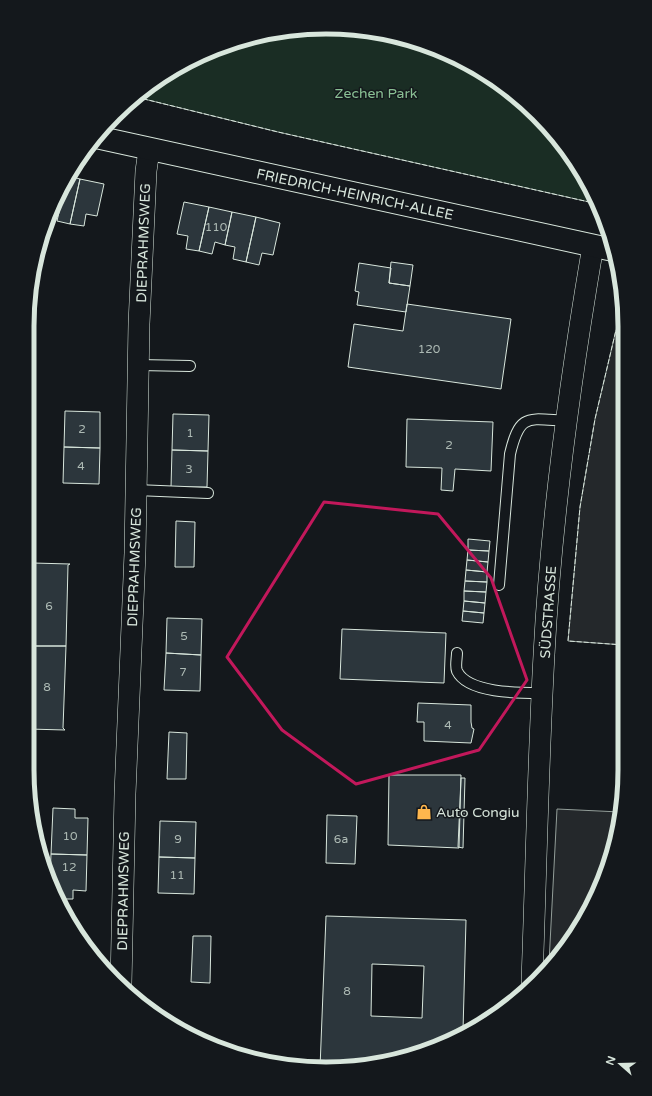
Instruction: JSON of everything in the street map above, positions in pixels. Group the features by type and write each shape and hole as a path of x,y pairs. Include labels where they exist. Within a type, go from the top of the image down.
{"main road":[{"name":"FRIEDRICH-HEINRICH-ALLEE","path":"102,138 149,150 603,248"}],"street":[{"name":"DIEPRAHMSWEG","path":"121,977 125,794 139,365 146,171 149,150"},
{"name":"SÜDSTRASSE","path":"532,976 544,655 556,510 567,421 603,248"}],"lane":[{"path":"139,365 190,366"},
{"path":"499,585 510,454 515,434 524,421 530,419 567,421"},
{"path":"136,490 208,493"},
{"path":"457,653 456,670 461,677 469,682 485,688 511,692 543,693"}],"highlighted area":[{"path":"324,502 438,514 491,578 527,680 479,750 356,784 282,730 227,657"}],"green space":[{"name":"Zechen Park","path":"326,34 364,36 402,44 438,56 472,73 504,94 519,106 546,133 558,148 579,180 590,202 278,132 142,99 180,73 214,56 250,44 288,36"}],"shaded area":[{"path":"618,328 618,645 568,641 580,507 595,419 616,330"},
{"path":"557,809 615,812 608,846 596,882 579,916 549,959"}],"building":[{"path":"75,178 80,179 70,224 57,221 60,208"},
{"path":"80,179 104,184 97,216 86,214 84,226 70,224"},
{"path":"184,202 209,207 199,251 186,249 188,236 177,234"},
{"path":"209,207 232,212 225,245 215,242 212,254 199,251"},
{"path":"232,212 256,217 246,262 233,259 235,247 225,245"},
{"path":"256,217 280,223 273,255 262,253 259,265 246,262"},
{"path":"391,262 413,265 410,286 389,283"},
{"path":"359,263 391,268 389,283 410,286 406,312 357,305 359,292 355,291"},
{"path":"407,304 511,319 501,389 348,367 354,324 403,331"},
{"path":"65,411 100,412 100,448 64,447"},
{"path":"173,414 209,415 208,451 172,450"},
{"path":"407,419 493,422 491,471 455,469 453,491 441,490 442,468 406,467"},
{"path":"64,447 100,448 99,484 63,483"},
{"path":"172,450 208,451 207,487 171,487"},
{"path":"176,521 195,522 194,567 175,567"},
{"path":"468,539 490,541 489,551 468,550"},
{"path":"468,550 489,551 488,562 467,560"},
{"path":"467,560 488,562 487,572 466,570"},
{"path":"34,563 70,564 68,565 66,646 34,646"},
{"path":"466,570 487,572 487,582 465,581"},
{"path":"465,581 487,582 486,592 464,591"},
{"path":"464,591 486,592 485,603 464,601"},
{"path":"464,601 485,603 484,613 463,611"},
{"path":"463,611 484,613 483,623 462,621"},
{"path":"167,618 202,619 201,655 166,653"},
{"path":"342,629 446,633 444,683 340,679"},
{"path":"34,646 66,646 63,728 65,730 34,729"},
{"path":"166,653 201,655 200,691 164,690"},
{"path":"418,703 471,705 471,722 472,728 474,729 471,743 424,741 424,722 417,722"},
{"path":"169,732 187,733 186,779 167,779"},
{"name":"Auto Congiu","path":"389,775 461,775 459,848 388,845"},
{"path":"461,778 465,778 463,848 458,847"},
{"path":"53,808 75,809 75,818 88,818 87,855 51,854"},
{"path":"327,815 357,816 355,864 326,863"},
{"path":"160,821 196,822 195,858 159,857"},
{"path":"51,854 87,855 86,891 73,890 73,899 64,899 50,868"},
{"path":"159,857 195,858 194,894 158,893"},
{"path":"326,916 466,920 463,1028 438,1040 402,1052 364,1060 320,1062","holes":["372,964 424,966 422,1018 371,1016"]},
{"path":"193,936 211,936 210,983 191,982"}],"fence":[{"path":"142,99 278,132 590,202"},
{"path":"618,328 616,330 595,419 580,507 568,641 618,645"}],"place":[{"name":"Auto Congiu","path":"424,812"}]}
